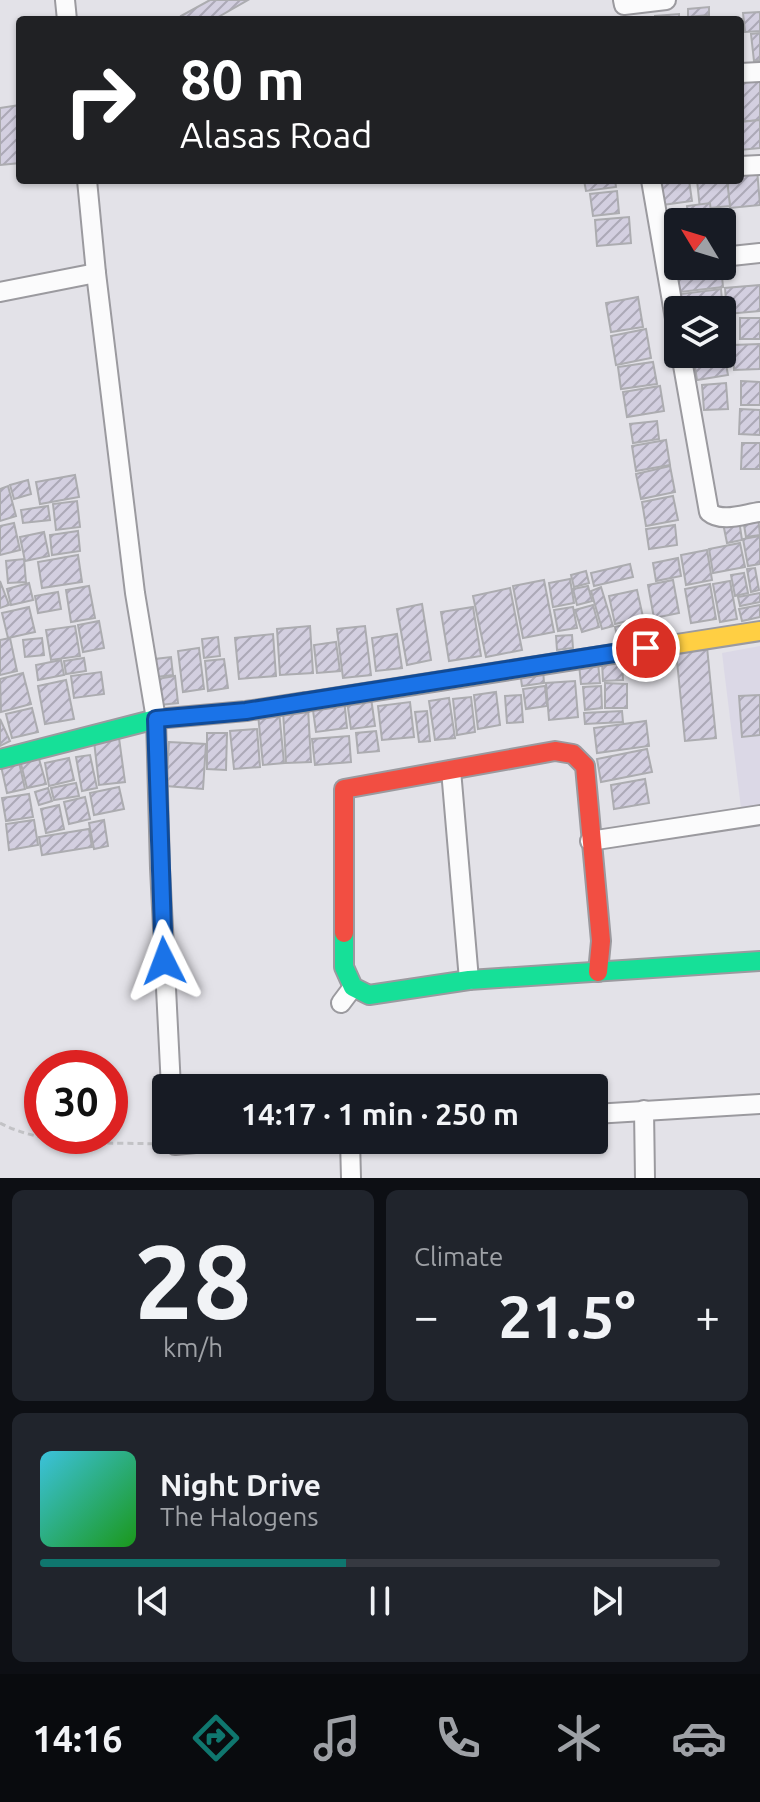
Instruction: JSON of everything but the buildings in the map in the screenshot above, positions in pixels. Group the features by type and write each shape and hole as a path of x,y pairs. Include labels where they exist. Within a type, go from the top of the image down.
{"street":[{"path":"625,8 666,0"},
{"path":"87,184 135,593 156,719 170,1074"},
{"path":"652,184 664,231"},
{"path":"736,256 760,253"},
{"path":"0,292 96,273"},
{"path":"683,368 709,512 723,518 760,512"},
{"path":"0,759 156,719 246,711 760,631"},
{"path":"598,972 601,941 585,766 573,754 555,751 344,789 344,967 353,987 369,995 469,980 598,972 760,961"},
{"path":"451,770 469,980"},
{"path":"590,841 760,815"},
{"path":"341,1003 353,987"},
{"path":"608,1113 760,1104"},
{"path":"644,1110 645,1178"},
{"path":"350,1154 351,1178"}],"path":[{"path":"0,1123 14,1130 70,1140 152,1142"}],"shaded area":[{"path":"760,646 760,805 741,808 722,653"}],"traffic: fast":[{"path":"0,759 156,719 306,702"},
{"path":"344,933 344,967 353,987 369,995 469,980 760,961"}],"traffic: slow":[{"path":"306,702 760,631"}],"traffic: jam":[{"path":"344,933 344,789 555,751 573,754 585,766 601,941 598,972"}],"route":[{"path":"164,961 156,719 246,711 646,648"}]}
